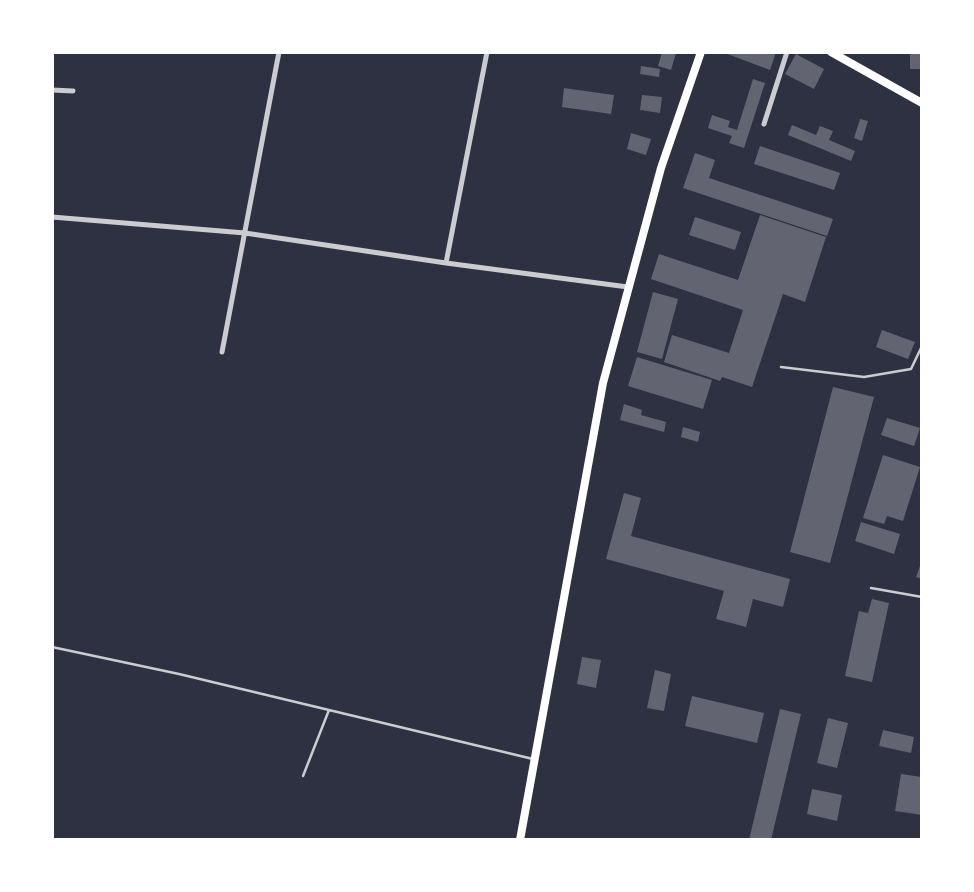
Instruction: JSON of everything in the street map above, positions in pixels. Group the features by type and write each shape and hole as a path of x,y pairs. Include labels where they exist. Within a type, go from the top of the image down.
{"main road":[{"path":"520,840 603,383 661,168 701,52"},
{"path":"831,52 922,103"}],"street":[{"path":"222,352 279,52"},
{"path":"446,263 487,52"},
{"path":"764,124 787,52"},
{"path":"52,90 73,90"},
{"path":"52,217 245,233 446,263 628,287"}],"lane":[{"path":"781,367 864,377 911,369 922,346"},
{"path":"871,588 922,597"},
{"path":"52,647 179,674 535,759"},
{"path":"303,776 329,710"}],"building":[{"path":"662,52 676,53 671,70 658,66"},
{"path":"722,52 776,52 770,70"},
{"path":"910,52 920,52 921,69 910,69"},
{"path":"796,54 824,69 814,89 785,74"},
{"path":"641,66 660,69 659,77 640,74"},
{"path":"753,79 765,83 744,148 729,143 732,136 708,128 712,115 730,121 728,127 737,130"},
{"path":"564,88 614,95 611,114 562,107"},
{"path":"642,95 662,97 660,113 640,110"},
{"path":"860,119 868,121 862,141 854,138"},
{"path":"792,125 816,135 820,126 833,131 829,140 855,151 851,161 788,135"},
{"path":"631,133 651,139 646,155 627,149"},
{"path":"760,146 840,173 834,190 754,164"},
{"path":"695,153 715,160 709,178 833,219 827,236 683,188"},
{"path":"760,215 826,237 805,302 783,294 752,387 722,377 720,381 664,362 672,335 729,353 743,310 651,279 659,254 738,280"},
{"path":"695,217 741,232 735,250 689,235"},
{"path":"653,292 678,299 662,359 637,352"},
{"path":"882,330 915,342 908,359 876,347"},
{"path":"637,357 712,380 703,409 628,386"},
{"path":"833,387 874,397 830,563 790,552"},
{"path":"624,404 642,410 641,415 666,422 664,432 620,420"},
{"path":"887,418 920,428 914,446 881,435"},
{"path":"683,427 700,432 698,442 681,437"},
{"path":"883,455 920,467 903,521 887,516 884,524 863,518"},
{"path":"624,493 641,498 631,536 790,579 783,607 753,599 746,627 716,619 724,591 606,559"},
{"path":"861,522 900,534 894,554 855,541"},
{"path":"922,563 922,579 916,577"},
{"path":"872,599 889,603 872,682 845,676 859,611 868,613"},
{"path":"582,657 601,660 596,688 577,684"},
{"path":"655,670 671,674 664,711 647,708"},
{"path":"692,696 764,713 757,743 685,726"},
{"path":"780,709 801,714 771,840 749,840"},
{"path":"828,718 848,723 837,768 817,763"},
{"path":"883,730 914,737 911,753 879,746"},
{"path":"901,774 922,777 922,815 895,811"},
{"path":"812,789 842,795 837,821 807,814"}]}
